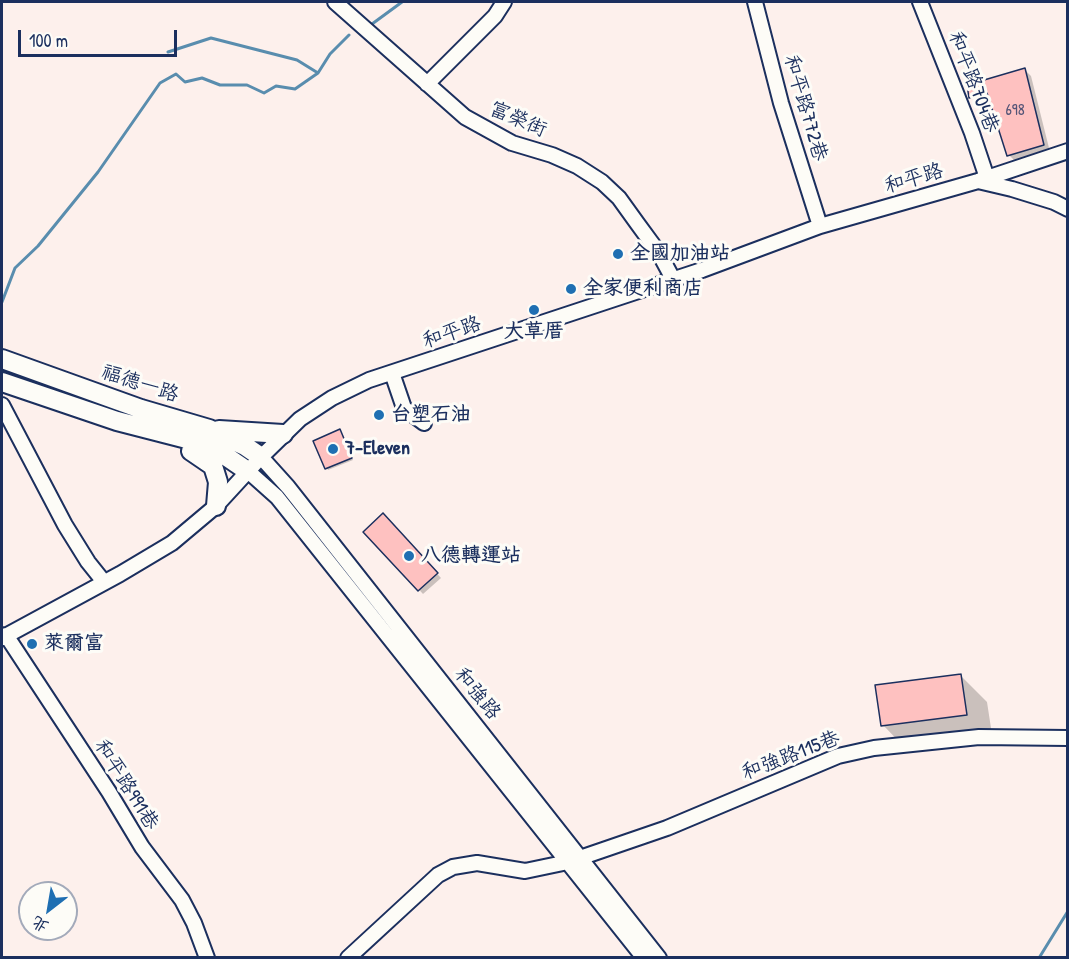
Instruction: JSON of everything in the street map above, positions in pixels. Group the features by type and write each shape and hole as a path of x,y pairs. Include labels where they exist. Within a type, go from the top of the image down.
{"main road":[{"name":"福德一路","path":"2,359 141,409 209,429 245,446 261,457"},
{"name":"福德一路","path":"2,382 117,421 187,440 226,457 249,472"},
{"path":"117,421 187,448 213,466 218,482 216,506"},
{"path":"209,429 283,434"}],"street":[{"name":"富榮街","path":"335,2 465,117 512,143 552,155 577,166 602,182 619,198 631,214 659,253 673,279"},
{"path":"426,84 495,16 504,2"},
{"name":"和平路772巷","path":"755,2 781,103 820,226"},
{"name":"和平路704巷","path":"920,2 972,133 983,180"},
{"name":"和平路","path":"4,636 172,543 216,506 283,434 300,419 332,398 369,380 673,279 820,226 983,180 1068,151"},
{"path":"983,180 1068,209"},
{"path":"392,373 404,408 424,423"},
{"path":"2,405 65,525 88,562 104,582"},
{"name":"和強路","path":"261,457 288,487 575,860 644,957"},
{"name":"和強路","path":"249,472 277,497 575,860 659,957"},
{"name":"和平路991巷","path":"4,636 110,792 148,855 182,900 195,923 207,957"},
{"name":"和強路115巷","path":"348,957 438,875 453,867 477,863 525,871 575,860 667,828 838,756 874,748 979,738 1068,738"}],"building":[{"path":"1025,68 1044,145 1007,156 987,93 969,98 967,85"},
{"name":"7-Eleven","path":"340,429 352,458 325,469 313,441"},
{"path":"383,513 438,573 418,591 363,532"},
{"path":"961,674 967,715 881,726 875,685"}],"waterway":[{"path":"372,24 402,2"},
{"path":"2,302 15,268 38,246 98,172 160,83 176,74 185,82 202,78 220,85 247,85 264,93 276,86 295,89 318,73 330,54 349,35"},
{"path":"168,52 211,38 297,60 318,73"},
{"path":"1039,958 1068,911"}],"place":[{"name":"全國加油站","path":"618,254"},
{"name":"全家便利商店","path":"571,289"},
{"name":"大草厝","path":"534,310"},
{"name":"台塑石油","path":"379,415"},
{"name":"7-Eleven","path":"333,449"},
{"name":"八德轉運站","path":"409,556"},
{"name":"萊爾富","path":"32,644"}]}
